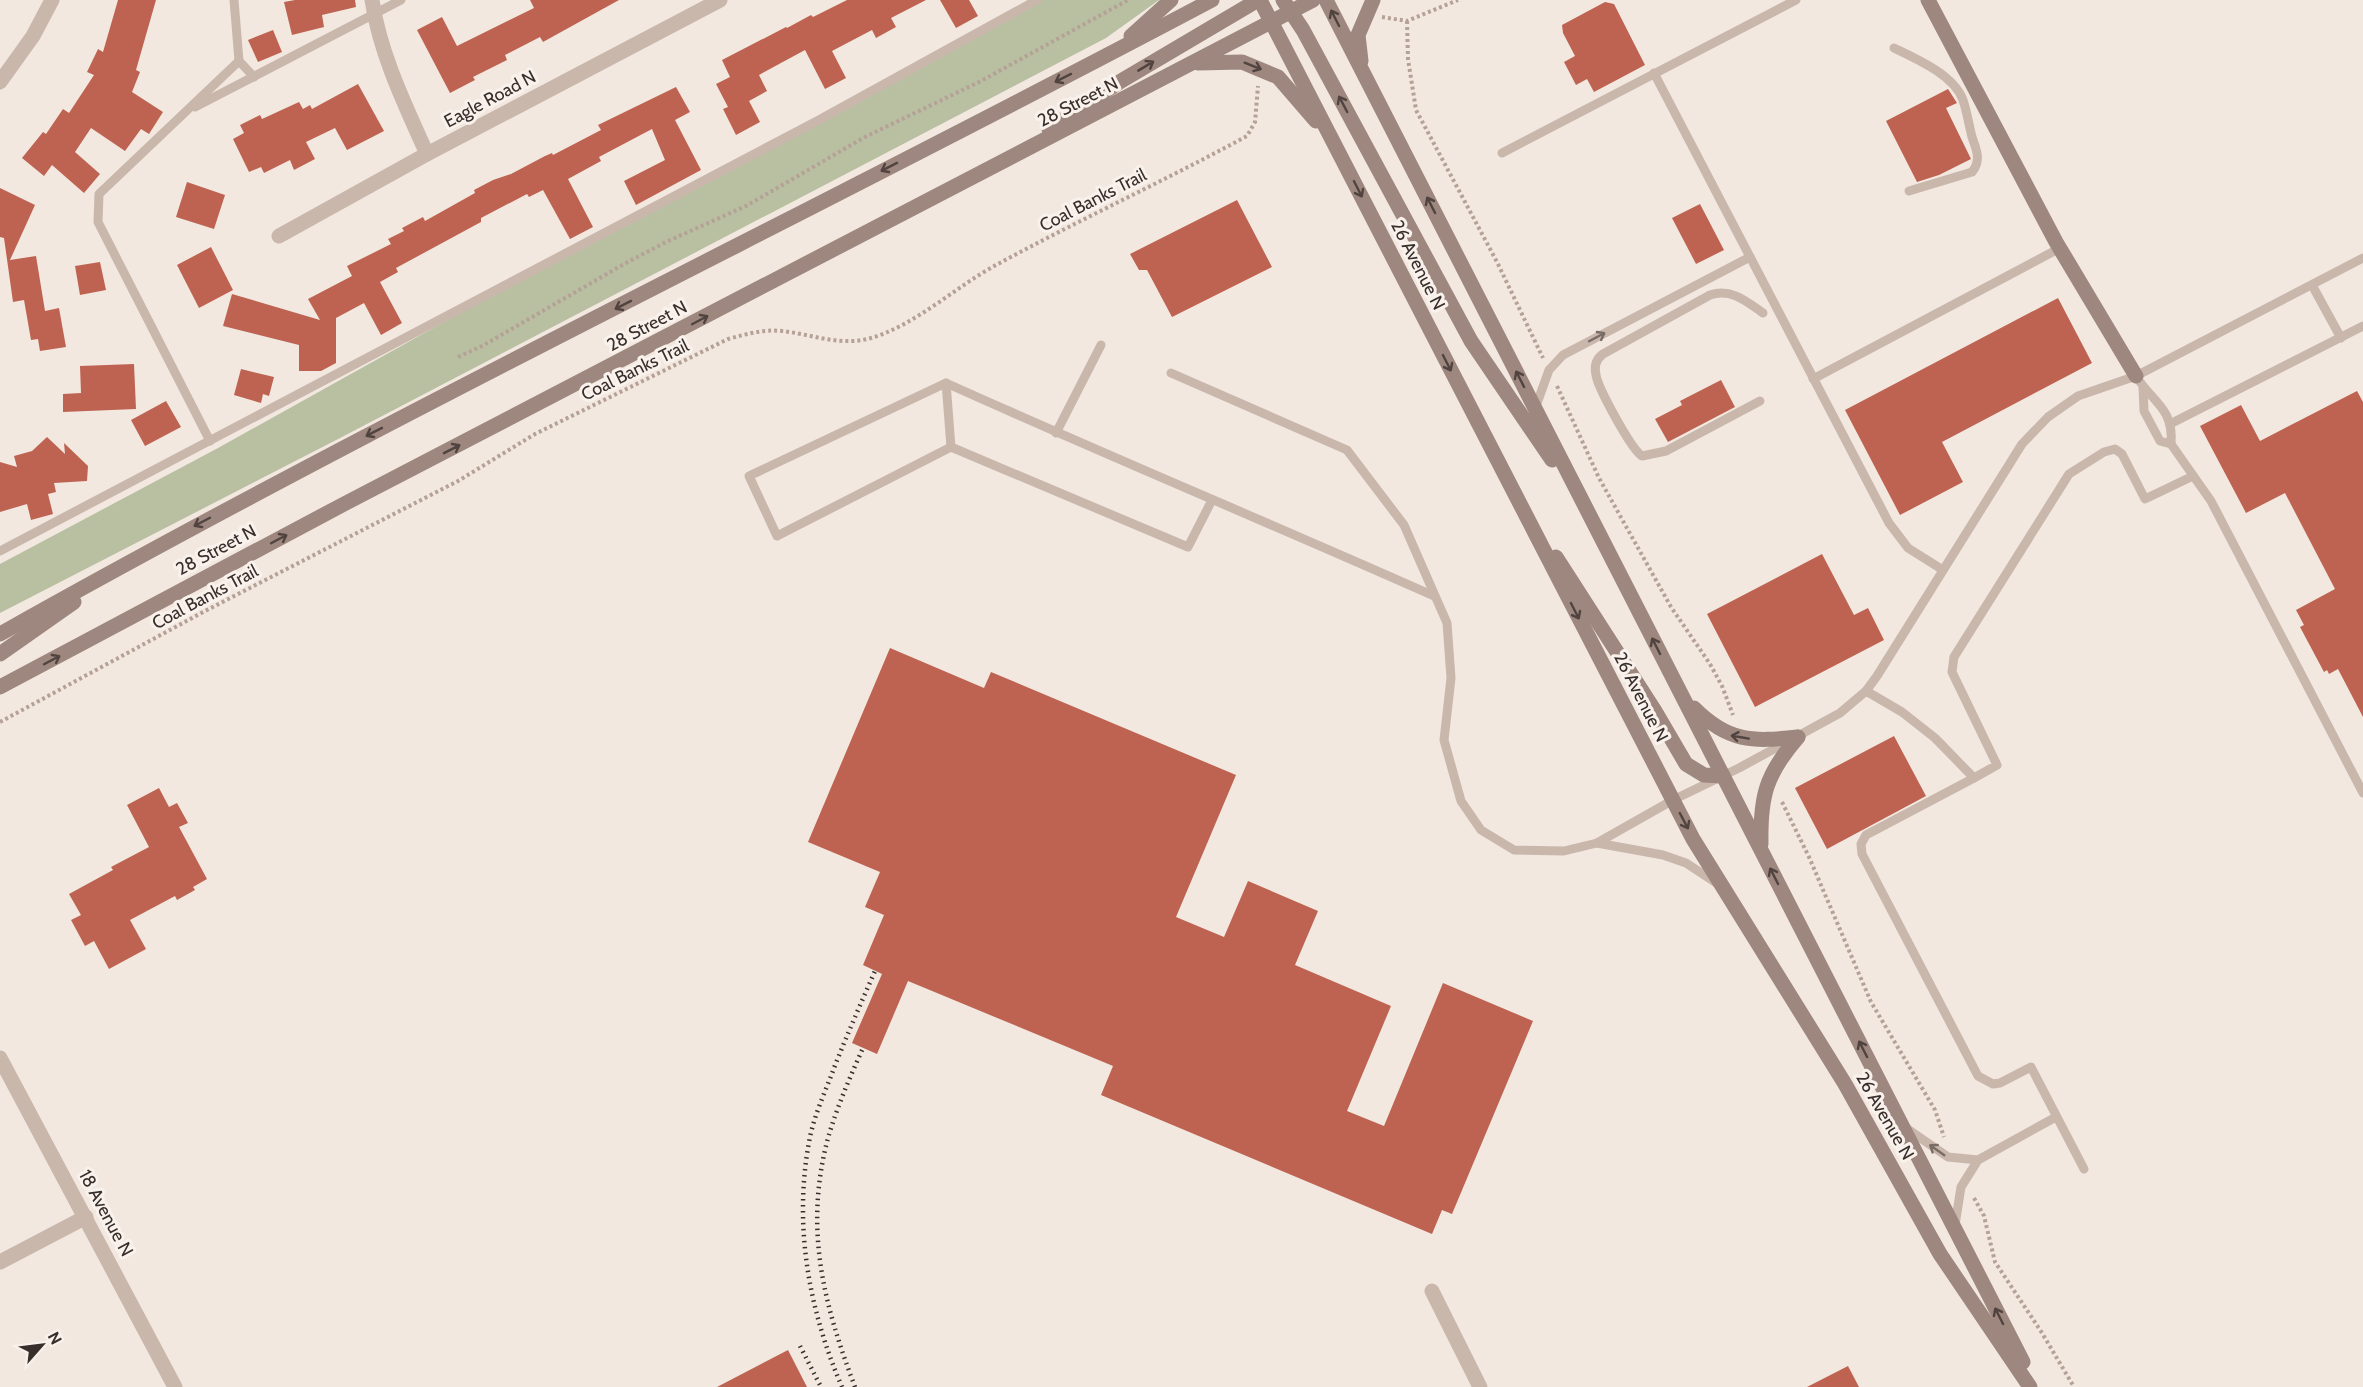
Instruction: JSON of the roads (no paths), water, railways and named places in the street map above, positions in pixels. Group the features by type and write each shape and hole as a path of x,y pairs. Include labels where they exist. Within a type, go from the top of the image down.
{"main road":[{"path":"1115,52 1171,0"},
{"name":"28 Street N","path":"0,634 145,552 357,441 1212,0"},
{"path":"992,168 1120,81 1259,0"},
{"name":"26 Avenue N","path":"1259,0 1694,839 1845,1084 1940,1254 2030,1387"},
{"path":"1272,22 1287,4 1312,0"},
{"name":"26 Avenue N","path":"1326,0 2036,1387"},
{"path":"1363,73 1358,35 1373,0"},
{"path":"1928,0 2060,248 2139,382"},
{"path":"1287,4 1471,341 1589,514"},
{"name":"28 Street N","path":"0,687 346,503 1272,22"},
{"path":"1195,63 1242,62 1278,77 1331,137"},
{"path":"1506,478 1655,711 1686,765 1704,775 1723,776"},
{"path":"0,654 145,552"},
{"path":"1683,698 1709,723 1734,736 1764,741 1798,737"},
{"path":"1761,850 1760,812 1765,790 1778,760 1798,737"}],"street":[{"path":"0,82 33,36 52,0"},
{"name":"Eagle Road N","path":"279,236 427,154 720,0"},
{"path":"373,7 396,85 427,154"},
{"name":"18 Avenue N","path":"0,1058 87,1217 175,1387"},
{"path":"0,1262 87,1217"},
{"path":"1432,1291 1480,1387"}],"lane":[{"path":"234,0 239,62 254,77"},
{"path":"184,113 254,77 373,7 400,0"},
{"path":"0,551 817,121 1037,0"},
{"path":"1502,153 1796,0"},
{"path":"1894,48 1928,64 1936,73 1951,81 1962,98 1978,155 1977,165 1972,172 1910,191"},
{"path":"210,441 98,222 99,194 239,62"},
{"path":"1654,74 1895,533 1908,548 1943,570"},
{"path":"1813,379 2060,248"},
{"path":"1535,409 1549,370 1563,355 1750,257"},
{"path":"1172,373 1347,450 1404,525 1447,623 1451,678 1444,740 1461,801 1481,830 1514,850 1564,851 1597,843 1673,800 1798,737 1840,713 1866,691 2012,458 2034,430 2078,396 2139,382 2363,258"},
{"path":"2312,285 2341,338"},
{"path":"1760,401 1666,451 1642,456 1633,447 1597,382 1595,369 1597,361 1603,354 1710,295 1728,293 1747,301 1763,313"},
{"path":"2170,424 2363,326"},
{"path":"1056,433 1101,345"},
{"path":"2139,382 2158,401 2173,428 2171,444"},
{"path":"2139,382 2144,411 2160,441 2171,444 2211,501 2363,793"},
{"path":"946,383 951,447"},
{"path":"1212,501 1188,547 951,447 777,536 749,476 946,383 1056,433 1434,596"},
{"path":"2084,1169 2031,1067 1993,1084 1978,1076 1862,854 1861,843 1866,835 1997,765 1953,672 1954,657 2069,474 2104,452 2115,449 2122,454 2145,499 2193,476"},
{"path":"1866,691 1902,712 1935,738 1974,778"},
{"path":"1597,843 1663,855 1686,863 1725,889"},
{"path":"1954,1228 1961,1187 1978,1160 2056,1117"},
{"path":"1902,1125 1948,1157 1978,1160"}],"railway":[{"path":"842,1387 820,1327 812,1296 804,1233 805,1169 810,1137 818,1110 875,971"},
{"path":"855,1387 826,1295 820,1264 818,1203 821,1171 828,1138 863,1048"},
{"path":"800,1346 821,1387"}]}
